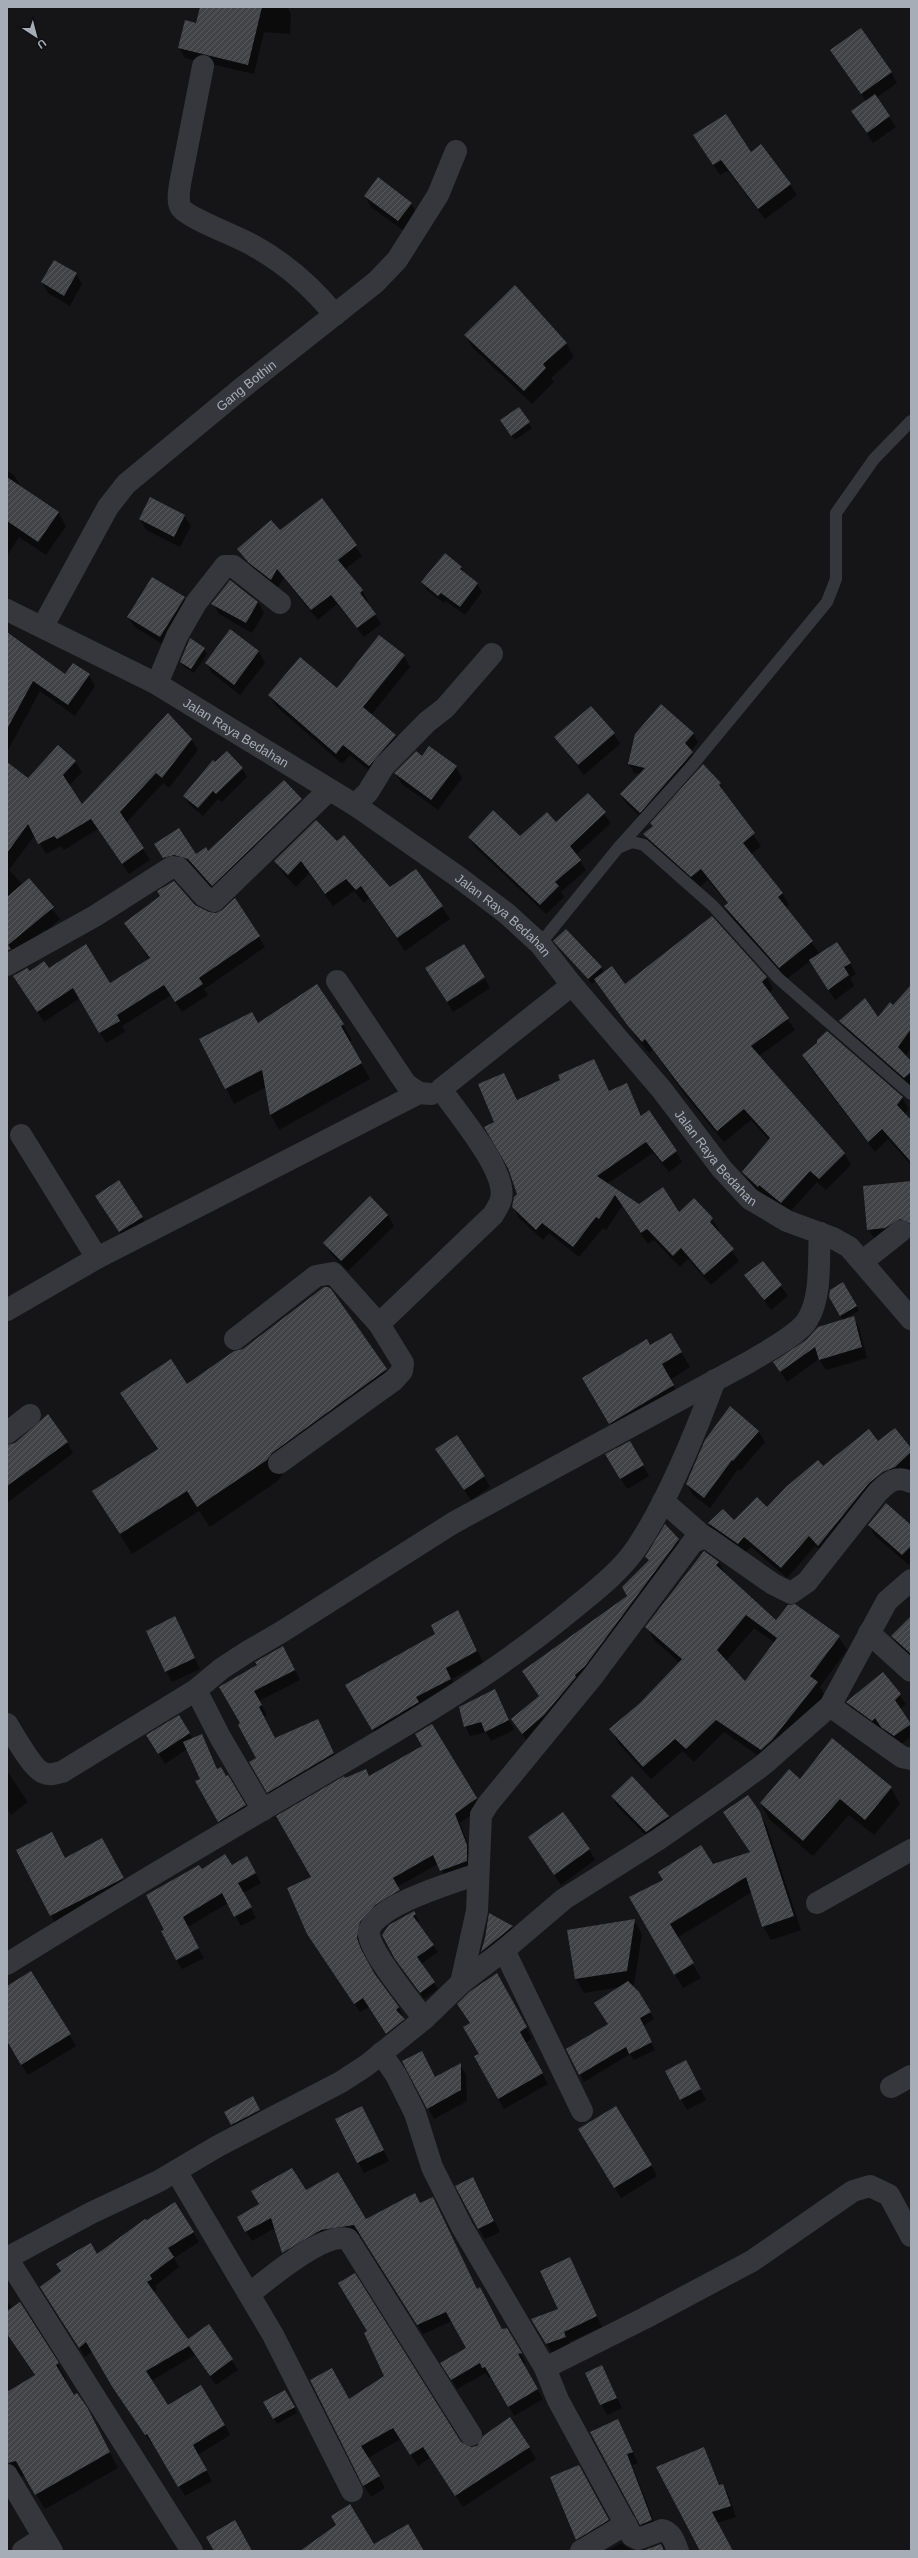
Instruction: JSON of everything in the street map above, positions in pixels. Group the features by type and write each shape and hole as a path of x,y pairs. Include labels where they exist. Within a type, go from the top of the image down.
{"street":[{"path":"202,66 180,184 178,198 181,208 189,216 220,228 255,246 279,262 318,293 335,315"},
{"name":"Gang Bothin","path":"43,626 108,507 126,484 242,388 376,282 397,260 438,195 456,151"},
{"path":"157,684 177,636 196,602 225,566 233,566 280,602"},
{"name":"Jalan Raya Bedahan","path":"7,610 43,626 157,684 355,805 463,880 506,913 540,944 572,985 662,1090 722,1169 750,1199 787,1221 820,1233 849,1248 863,1261 889,1296 911,1319"},
{"path":"355,805 368,792 384,766 427,722 456,696 492,654"},
{"path":"7,965 95,916 172,866 179,868 204,896 214,901 329,790"},
{"path":"337,981 406,1084 419,1093 430,1095 441,1089 572,985"},
{"path":"379,1324 493,1215 502,1198 501,1184 495,1166 441,1089"},
{"path":"7,1310 97,1258 419,1093"},
{"path":"21,1135 97,1258"},
{"path":"863,1261 901,1232"},
{"path":"7,1724 36,1767 42,1773 51,1775 62,1772 196,1690 221,1669 247,1652 283,1631 453,1523 776,1346 808,1319 816,1298 820,1233"},
{"path":"235,1339 316,1276 333,1273 379,1324 403,1363 402,1371 394,1380 279,1463"},
{"path":"7,1964 130,1887 263,1810 477,1682 547,1631 616,1572 637,1548 663,1501 700,1421 715,1380"},
{"path":"7,1433 30,1415"},
{"path":"663,1501 704,1537 720,1546 773,1584 791,1593 807,1582 883,1487 897,1478 911,1482"},
{"path":"461,1983 477,1911 481,1815 488,1804 593,1676 652,1598 682,1555 693,1542 704,1537"},
{"path":"192,2551 7,2258 176,2171 341,2082 381,2053 424,2019 461,1983 504,1950 564,1899 659,1839 757,1769 830,1706 862,1651 869,1633 887,1601 911,1580"},
{"path":"869,1633 911,1671"},
{"path":"196,1690 220,1737 263,1810"},
{"path":"830,1706 902,1757 911,1759"},
{"path":"817,1903 911,1850"},
{"path":"424,2019 380,1958 369,1936 368,1930 371,1923 387,1911 424,1892 478,1874"},
{"path":"504,1950 582,2111"},
{"path":"381,2053 396,2075 415,2113 432,2167 462,2227 545,2368 558,2400 632,2536 638,2540 662,2530 666,2531 673,2538 678,2551"},
{"path":"891,2087 911,2076"},
{"path":"176,2171 273,2335 352,2491"},
{"path":"545,2368 645,2318 752,2260 853,2191 870,2186 889,2195 911,2236"},
{"path":"249,2294 309,2250 334,2238 348,2239 472,2435"},
{"path":"7,2474 48,2545 23,2551"},
{"path":"581,2551 626,2524"}],"lane":[{"path":"540,944 618,848 690,768 827,602 836,579 836,513 874,459 911,421"},
{"path":"618,848 632,842 644,845 713,906 778,978 911,1094"}],"building":[{"path":"200,7 262,7 248,65 178,48 185,20 196,23"},
{"path":"861,28 892,72 861,94 830,50"},
{"path":"875,94 890,116 867,133 851,111"},
{"path":"726,114 751,152 761,144 791,184 758,209 721,160 713,165 693,135"},
{"path":"378,177 412,203 398,221 364,196"},
{"path":"54,260 77,273 64,296 41,282"},
{"path":"515,285 567,343 543,364 546,368 524,391 464,335"},
{"path":"519,407 530,422 511,436 500,420"},
{"path":"7,477 59,512 38,542 7,521"},
{"path":"150,497 185,515 174,537 139,519"},
{"path":"322,498 357,545 338,560 363,590 360,593 376,614 357,628 331,595 311,610 277,569 271,580 249,563 237,549 271,520 280,530"},
{"path":"445,553 462,567 460,569 478,583 460,607 441,593 438,596 421,582"},
{"path":"152,577 185,597 160,637 127,617"},
{"path":"230,580 258,602 246,623 211,604"},
{"path":"230,629 259,651 234,685 205,663"},
{"path":"7,632 65,674 73,663 90,674 68,705 33,681 7,729"},
{"path":"379,635 405,655 363,707 396,735 369,766 343,745 336,754 268,695 300,657 337,688"},
{"path":"190,638 205,648 191,669 180,662"},
{"path":"661,704 694,733 685,743 693,752 640,813 620,794 645,768 628,764 635,734"},
{"path":"591,706 615,733 578,765 554,737"},
{"path":"168,713 192,739 162,778 156,773 120,812 144,848 122,864 91,819 57,839 54,836 38,844 28,824 7,853 7,762 28,778 58,745 76,761 63,775 82,804"},
{"path":"429,746 457,766 431,800 394,773 416,751 422,756"},
{"path":"227,751 243,768 216,794 213,791 198,808 183,796 213,760 215,762"},
{"path":"703,764 721,783 719,785 755,833 743,843 783,893 778,897 813,941 779,968 724,906 728,903 701,869 691,877 643,834 653,826 650,823"},
{"path":"284,780 302,799 212,886 188,859 174,855 163,858 154,844 179,828 196,854 206,847 208,851"},
{"path":"588,793 606,812 570,846 581,860 555,882 559,886 540,905 468,837 493,810 520,836 547,812 556,822"},
{"path":"316,820 337,841 344,835 390,887 416,869 443,906 397,938 361,886 356,890 346,879 325,894 301,861 288,875 274,861"},
{"path":"29,878 54,907 8,945 11,949 7,951 7,897"},
{"path":"174,881 195,905 209,912 216,913 222,910 235,898 260,936 199,978 203,984 175,1002 164,985 117,1015 120,1021 99,1033 73,988 37,1012 13,976 27,968 30,971 44,961 49,968 86,944 110,983 150,958 124,923 160,896 157,891"},
{"path":"712,916 767,977 762,982 789,1018 751,1046 845,1153 819,1179 810,1171 781,1203 759,1185 758,1187 742,1172 770,1138 744,1109 717,1131 645,1039 642,1042 628,1026 594,979 612,966 625,984"},
{"path":"566,929 602,967 588,979 553,941"},
{"path":"837,942 851,963 844,967 849,975 828,990 809,960"},
{"path":"464,944 485,977 447,1002 425,968"},
{"path":"317,984 344,1024 341,1026 362,1063 270,1115 262,1070 225,1089 199,1039 252,1012 258,1023"},
{"path":"911,985 911,1029 898,1047 911,1061 911,1072 904,1078 839,1021 865,998 878,1017 890,1002 893,1005"},
{"path":"827,1031 903,1097 897,1105 911,1120 911,1162 882,1129 868,1142 802,1055 817,1043 817,1040"},
{"path":"594,1059 609,1091 627,1083 641,1116 649,1110 677,1151 662,1162 646,1142 597,1176 639,1204 663,1187 679,1212 694,1198 713,1218 710,1222 734,1249 704,1275 681,1248 673,1256 647,1229 641,1233 615,1195 599,1219 596,1217 573,1247 542,1223 536,1230 512,1207 514,1197 517,1194 508,1168 484,1127 494,1122 478,1084 504,1073 517,1100 560,1080 558,1075"},
{"path":"119,1180 143,1217 119,1232 95,1196"},
{"path":"911,1181 911,1224 900,1219 885,1228 867,1230 863,1186"},
{"path":"370,1196 388,1215 341,1261 323,1243"},
{"path":"763,1261 782,1285 764,1300 744,1275"},
{"path":"843,1282 857,1306 840,1316 829,1297 830,1290"},
{"path":"324,1287 331,1289 387,1369 272,1453 267,1460 197,1507 187,1491 120,1534 92,1491 158,1449 120,1393 171,1359 187,1384 234,1351 243,1349"},
{"path":"854,1316 862,1347 819,1360 815,1347 780,1372 773,1362 806,1340 818,1327"},
{"path":"671,1333 682,1352 662,1364 674,1385 609,1424 582,1378 647,1339 650,1345"},
{"path":"730,1406 759,1431 733,1461 732,1460 704,1498 686,1484 705,1440"},
{"path":"48,1414 68,1442 7,1486 7,1445 15,1443"},
{"path":"895,1428 911,1448 911,1452 895,1467 883,1472 869,1483 818,1546 809,1536 781,1568 744,1537 738,1544 708,1523 723,1509 734,1520 757,1497 767,1507 787,1486 818,1460 823,1466 869,1429 878,1441"},
{"path":"457,1435 485,1476 464,1490 435,1449"},
{"path":"630,1441 644,1465 620,1479 605,1454"},
{"path":"886,1503 911,1525 911,1546 902,1555 868,1525"},
{"path":"665,1524 679,1539 585,1666 575,1675 576,1677 544,1715 522,1734 511,1719 539,1696 522,1671 627,1596 622,1587 649,1560 645,1557"},
{"path":"704,1551 719,1562 716,1565 776,1620 788,1605 795,1604 840,1636 810,1676 818,1682 772,1740 761,1750 716,1720 686,1749 675,1739 643,1767 609,1729 640,1703 682,1659 645,1627","holes":["746,1615 777,1638 745,1681 717,1650"]},
{"path":"458,1610 477,1651 446,1668 451,1679 416,1697 419,1702 372,1730 345,1685 435,1634 431,1625"},
{"path":"175,1616 195,1658 165,1672 146,1631"},
{"path":"911,1616 911,1654 891,1636"},
{"path":"283,1646 295,1670 254,1691 262,1705 259,1707 275,1738 318,1719 334,1753 267,1793 249,1762 256,1758 238,1725 240,1723 219,1687 257,1665 255,1662"},
{"path":"883,1672 901,1694 895,1700 911,1724 894,1736 881,1727 875,1718 872,1721 846,1702"},
{"path":"495,1689 509,1720 485,1732 481,1722 464,1727 459,1707"},
{"path":"179,1715 190,1733 158,1754 146,1735"},
{"path":"432,1724 477,1798 455,1814 467,1845 467,1861 440,1871 433,1855 393,1878 400,1890 375,1905 360,1922 357,1938 361,1949 374,1973 399,2007 396,2010 405,2019 386,2034 363,1998 354,2004 307,1934 287,1888 311,1877 276,1816 344,1776 345,1778 366,1769 369,1776 422,1746 415,1734"},
{"path":"202,1734 217,1769 221,1767 226,1776 228,1775 246,1805 218,1822 195,1781 200,1779 183,1742"},
{"path":"832,1738 892,1787 865,1820 840,1799 803,1841 760,1803 789,1769 800,1779"},
{"path":"632,1776 669,1816 646,1832 611,1796"},
{"path":"748,1795 760,1812 794,1916 762,1927 746,1877 670,1924 694,1963 674,1975 629,1897 663,1880 658,1872 701,1845 713,1864 750,1852 723,1812"},
{"path":"563,1812 590,1849 554,1875 528,1837"},
{"path":"52,1832 65,1858 102,1838 124,1878 50,1916 16,1850"},
{"path":"225,1854 232,1865 247,1856 256,1873 238,1883 252,1907 234,1917 222,1893 183,1917 199,1948 176,1960 161,1931 164,1930 146,1895 199,1865 202,1869"},
{"path":"414,1911 416,1914 413,1916 434,1945 417,1957 435,1982 420,1993 395,1959 382,1935 389,1925"},
{"path":"489,1913 513,1926 481,1952 485,1938"},
{"path":"635,1919 627,1971 575,1979 567,1930"},
{"path":"31,1971 71,2034 21,2065 7,2041 7,1986"},
{"path":"497,1973 527,2027 520,2032 543,2073 498,2099 474,2056 479,2054 463,2027 470,2023 457,2004 469,1992"},
{"path":"628,1981 639,1992 651,2012 640,2018 652,2042 629,2054 626,2047 579,2075 566,2049 608,2024 594,2003"},
{"path":"422,2051 435,2077 461,2063 461,2090 427,2109 402,2061"},
{"path":"686,2060 701,2089 680,2100 665,2071"},
{"path":"253,2096 260,2110 231,2125 224,2112"},
{"path":"362,2106 384,2150 357,2163 335,2119"},
{"path":"616,2106 652,2165 614,2188 578,2129"},
{"path":"292,2168 306,2190 338,2172 366,2219 415,2193 420,2203 433,2197 477,2289 480,2287 502,2329 507,2328 522,2353 518,2354 538,2389 508,2407 485,2367 482,2368 480,2363 451,2380 440,2363 466,2348 446,2312 417,2325 354,2225 321,2230 282,2253 271,2218 245,2232 237,2217 259,2204 251,2191"},
{"path":"473,2177 494,2221 478,2229 455,2186"},
{"path":"175,2202 194,2232 168,2248 174,2257 150,2275 152,2279 147,2282 188,2339 209,2324 233,2359 210,2376 189,2346 146,2371 168,2405 201,2385 225,2425 193,2445 207,2470 178,2487 147,2434 145,2435 113,2388 86,2342 79,2348 40,2287 61,2271 56,2264 78,2250 91,2243 97,2254 145,2219 147,2220"},
{"path":"570,2257 597,2316 564,2332 566,2337 546,2344 531,2319 558,2309 540,2271"},
{"path":"355,2273 461,2442 471,2447 477,2446 483,2436 510,2417 530,2447 455,2496 423,2447 410,2455 393,2428 361,2446 380,2476 363,2486 310,2380 332,2368 349,2399 384,2376 364,2333 367,2331 338,2283"},
{"path":"20,2302 59,2363 56,2365 74,2395 77,2393 87,2407 110,2452 35,2495 16,2461 7,2463 7,2392 35,2375 7,2334 7,2311"},
{"path":"602,2365 617,2398 600,2405 585,2373"},
{"path":"285,2390 295,2407 273,2419 263,2402"},
{"path":"618,2419 633,2452 627,2454 652,2520 640,2525 590,2432"},
{"path":"704,2447 719,2485 723,2484 731,2506 712,2512 733,2551 700,2551 656,2467"},
{"path":"579,2465 609,2520 576,2540 550,2477"},
{"path":"350,2504 374,2544 408,2524 424,2551 300,2551 336,2525 331,2516"},
{"path":"235,2520 252,2551 214,2551 206,2537"},
{"path":"661,2544 664,2551 642,2551"}]}
